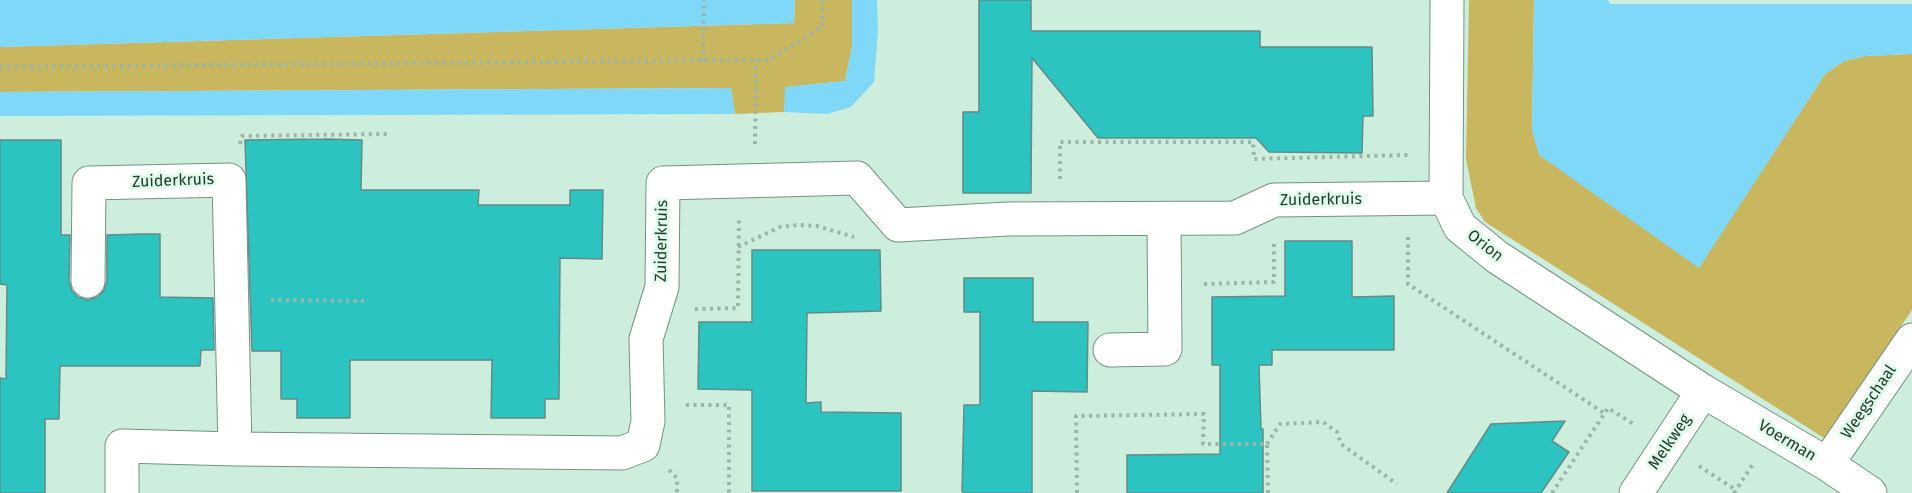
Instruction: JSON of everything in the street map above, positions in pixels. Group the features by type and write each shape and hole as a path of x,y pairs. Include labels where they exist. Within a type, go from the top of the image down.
{"street":[{"name":"Orion","path":"1447,0 1446,198 1460,226 1497,257 1704,391"},
{"name":"Zuiderkruis","path":"122,493 123,446 622,453 643,445 649,405 646,339 662,287 663,183 857,178 898,225 1008,219 1235,219 1274,200 1446,198"},
{"name":"Zuiderkruis","path":"88,281 89,183 229,180 235,449"},
{"path":"1110,350 1165,349 1164,219"},
{"name":"Weegschaal","path":"1827,464 1912,340"},
{"name":"Voerman","path":"1704,391 1827,464 1870,493"},
{"name":"Melkweg","path":"1636,493 1704,391"}],"path":[{"path":"703,61 704,0"},
{"path":"0,67 756,61 768,60 822,28 822,0"},
{"path":"655,309 738,308 738,247 747,182 756,61"},
{"path":"229,180 242,136 387,134"},
{"path":"1059,219 1060,142 1253,142 1254,159 1446,154"},
{"path":"1409,198 1408,284 1604,413"},
{"path":"1164,285 1274,282 1274,200"},
{"path":"738,247 780,227 817,226 858,238 876,239 898,225"},
{"path":"231,300 364,301"},
{"path":"649,405 729,405 729,493"},
{"path":"1077,493 1076,416 1204,414 1203,444 1268,444"},
{"path":"1268,493 1268,444 1280,424 1323,422 1337,432 1341,444 1397,484"}],"shaded area":[{"path":"795,0 852,0 852,47 845,81 786,87 784,112 735,114 731,88 0,92 0,47 794,23"},
{"path":"1469,0 1534,0 1532,130 1699,267 1825,74 1844,61 1865,56 1912,54 1912,310 1824,438 1485,222 1476,208 1466,159"}],"water":[{"path":"0,0 795,0 794,23 0,47"},
{"path":"852,0 877,0 878,31 874,82 851,107 827,114 784,112 785,87 845,81 852,47"},
{"path":"1534,0 1608,0 1610,4 1912,4 1912,54 1865,56 1844,61 1825,74 1699,268 1539,155 1532,130"},
{"path":"731,88 735,114 0,116 0,92"}],"building":[{"path":"979,0 1031,0 1031,31 1260,31 1260,47 1372,47 1373,116 1363,116 1362,153 1269,152 1256,138 1098,138 1032,58 1031,193 963,193 963,112 979,112"},
{"path":"0,140 61,140 61,235 70,235 69,281 72,291 78,297 88,300 98,297 104,290 107,281 107,235 160,234 160,297 213,298 214,350 201,350 200,366 60,366 59,419 45,419 45,493 0,493 0,378 6,379 7,285 0,284"},
{"path":"245,140 362,140 361,190 479,190 478,205 570,205 570,190 603,190 602,259 560,258 559,399 545,399 545,418 491,418 492,360 350,360 350,418 297,418 297,399 281,399 281,351 252,351"},
{"path":"1285,241 1352,241 1352,297 1394,296 1394,350 1272,350 1272,365 1259,365 1261,429 1263,429 1263,493 1127,493 1127,455 1220,454 1220,365 1212,365 1212,297 1285,296"},
{"path":"752,250 880,250 881,311 807,313 806,403 821,402 821,412 901,413 901,491 752,491 752,390 698,389 699,322 752,322"},
{"path":"964,278 1033,278 1033,322 1088,322 1087,392 1032,391 1032,493 964,493 962,491 964,405 980,405 980,312 964,312"},
{"path":"1565,421 1552,441 1569,452 1541,493 1447,493 1491,424"}]}
